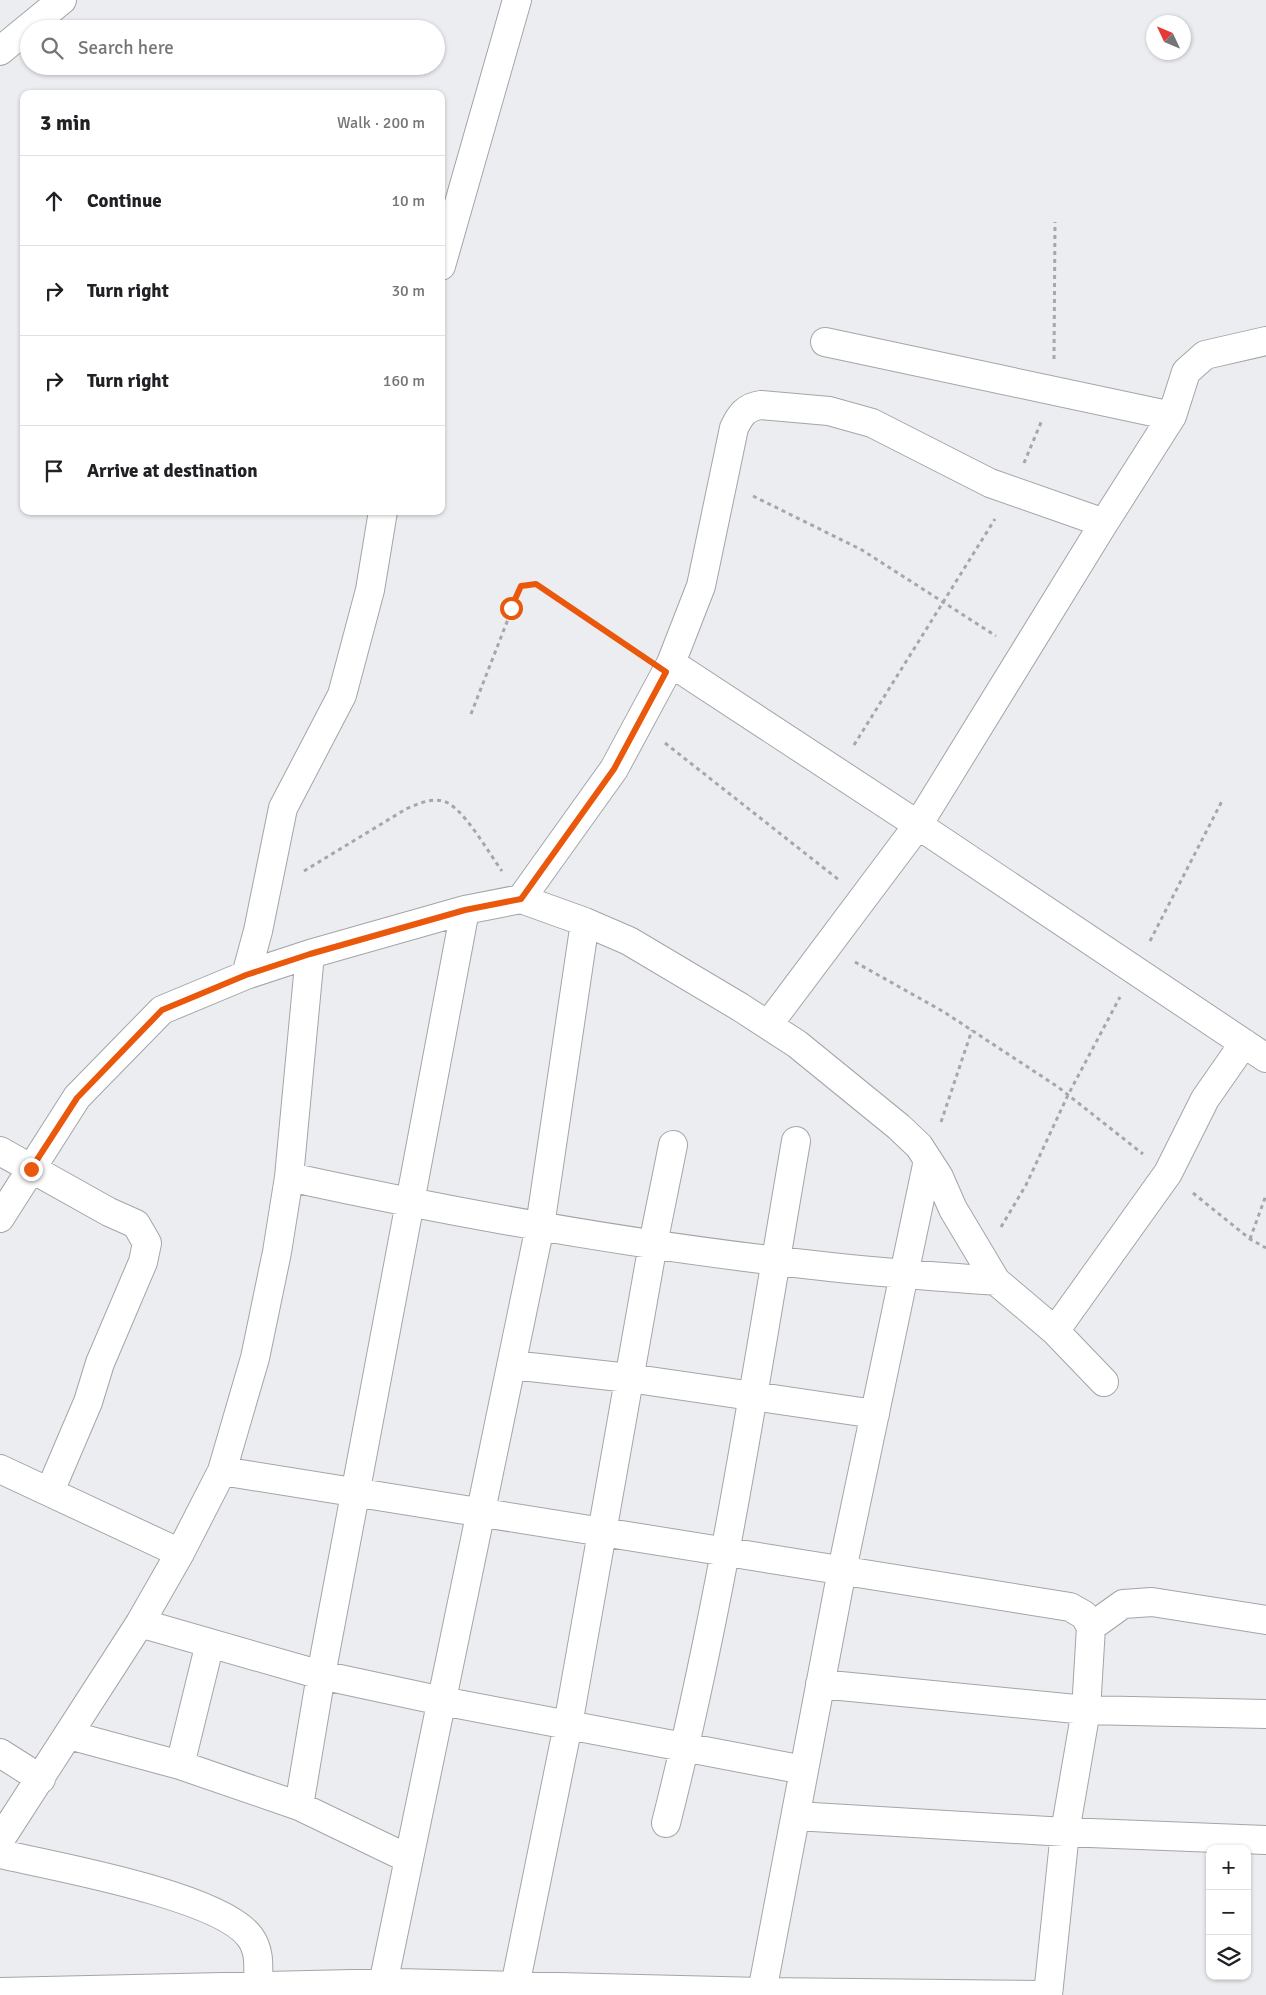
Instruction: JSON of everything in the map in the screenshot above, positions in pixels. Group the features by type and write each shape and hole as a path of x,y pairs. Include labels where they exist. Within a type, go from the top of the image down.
{"street":[{"path":"38,20 62,0"},
{"path":"445,252 517,0"},
{"path":"0,52 20,35"},
{"path":"824,342 1172,416"},
{"path":"768,1025 918,825 1172,416 1186,372 1205,355 1257,342"},
{"path":"521,899 614,769 668,667 701,586 734,428 741,415 751,406 761,405 829,411 872,422 934,456 990,483 1104,523"},
{"path":"246,975 283,808 342,695 370,590 382,515"},
{"path":"668,667 837,772 1255,1050 1205,1099 1168,1173 1055,1331"},
{"path":"0,1218 77,1098 162,1010 246,975 310,954 465,910 521,899 585,922 629,941 797,1044 899,1126 919,1146 928,1160 996,1282 1055,1331 1104,1382"},
{"path":"299,1806 321,1675 465,910"},
{"path":"393,1988 409,1858 540,1226 585,922"},
{"path":"0,1840 140,1623 180,1553 222,1471 255,1358 277,1252 289,1177 310,954"},
{"path":"666,1823 685,1747 724,1551 796,1141"},
{"path":"515,1986 568,1725 653,1244 673,1145"},
{"path":"0,1150 109,1212 136,1224 148,1244 143,1262 100,1364 88,1402 50,1491"},
{"path":"762,1992 842,1570 928,1160"},
{"path":"289,1177 409,1203 653,1244 776,1260 996,1282"},
{"path":"512,1365 629,1378 875,1414"},
{"path":"0,1468 180,1553"},
{"path":"222,1471 1070,1607 1084,1615 1091,1627 1086,1710 1065,1832 1048,1995"},
{"path":"1091,1627 1123,1604 1152,1602 1266,1620"},
{"path":"140,1623 321,1675 442,1702 804,1770"},
{"path":"180,1765 210,1643"},
{"path":"820,1684 1086,1710 1266,1714"},
{"path":"69,1735 180,1765 299,1806 409,1858"},
{"path":"0,1753 41,1779"},
{"path":"796,1816 1065,1832 1266,1840"},
{"path":"0,1854 146,1887 208,1910 234,1922 249,1936 259,1952 258,1988"},
{"path":"0,1992 515,1986 762,1992 1044,1995"}],"path":[{"path":"837,772 1012,491 1054,391 1055,222"},
{"path":"722,484 752,495 862,550 944,600 1024,654"},
{"path":"471,714 518,591 521,586 528,584 536,584 668,667"},
{"path":"639,722 863,899"},
{"path":"981,1256 1026,1185 1068,1095 1136,970 1178,883 1223,799"},
{"path":"266,891 330,856 406,809 423,802 444,801 460,812 521,899"},
{"path":"827,947 944,1012 1068,1095 1250,1239 1266,1248"},
{"path":"928,1160 972,1030"},
{"path":"1250,1239 1266,1195"}],"route":[{"path":"31,1169 77,1098 114,1057 162,1010 246,975 310,954 465,910 521,899 614,769 666,672 536,584 521,586 511,608"}]}
